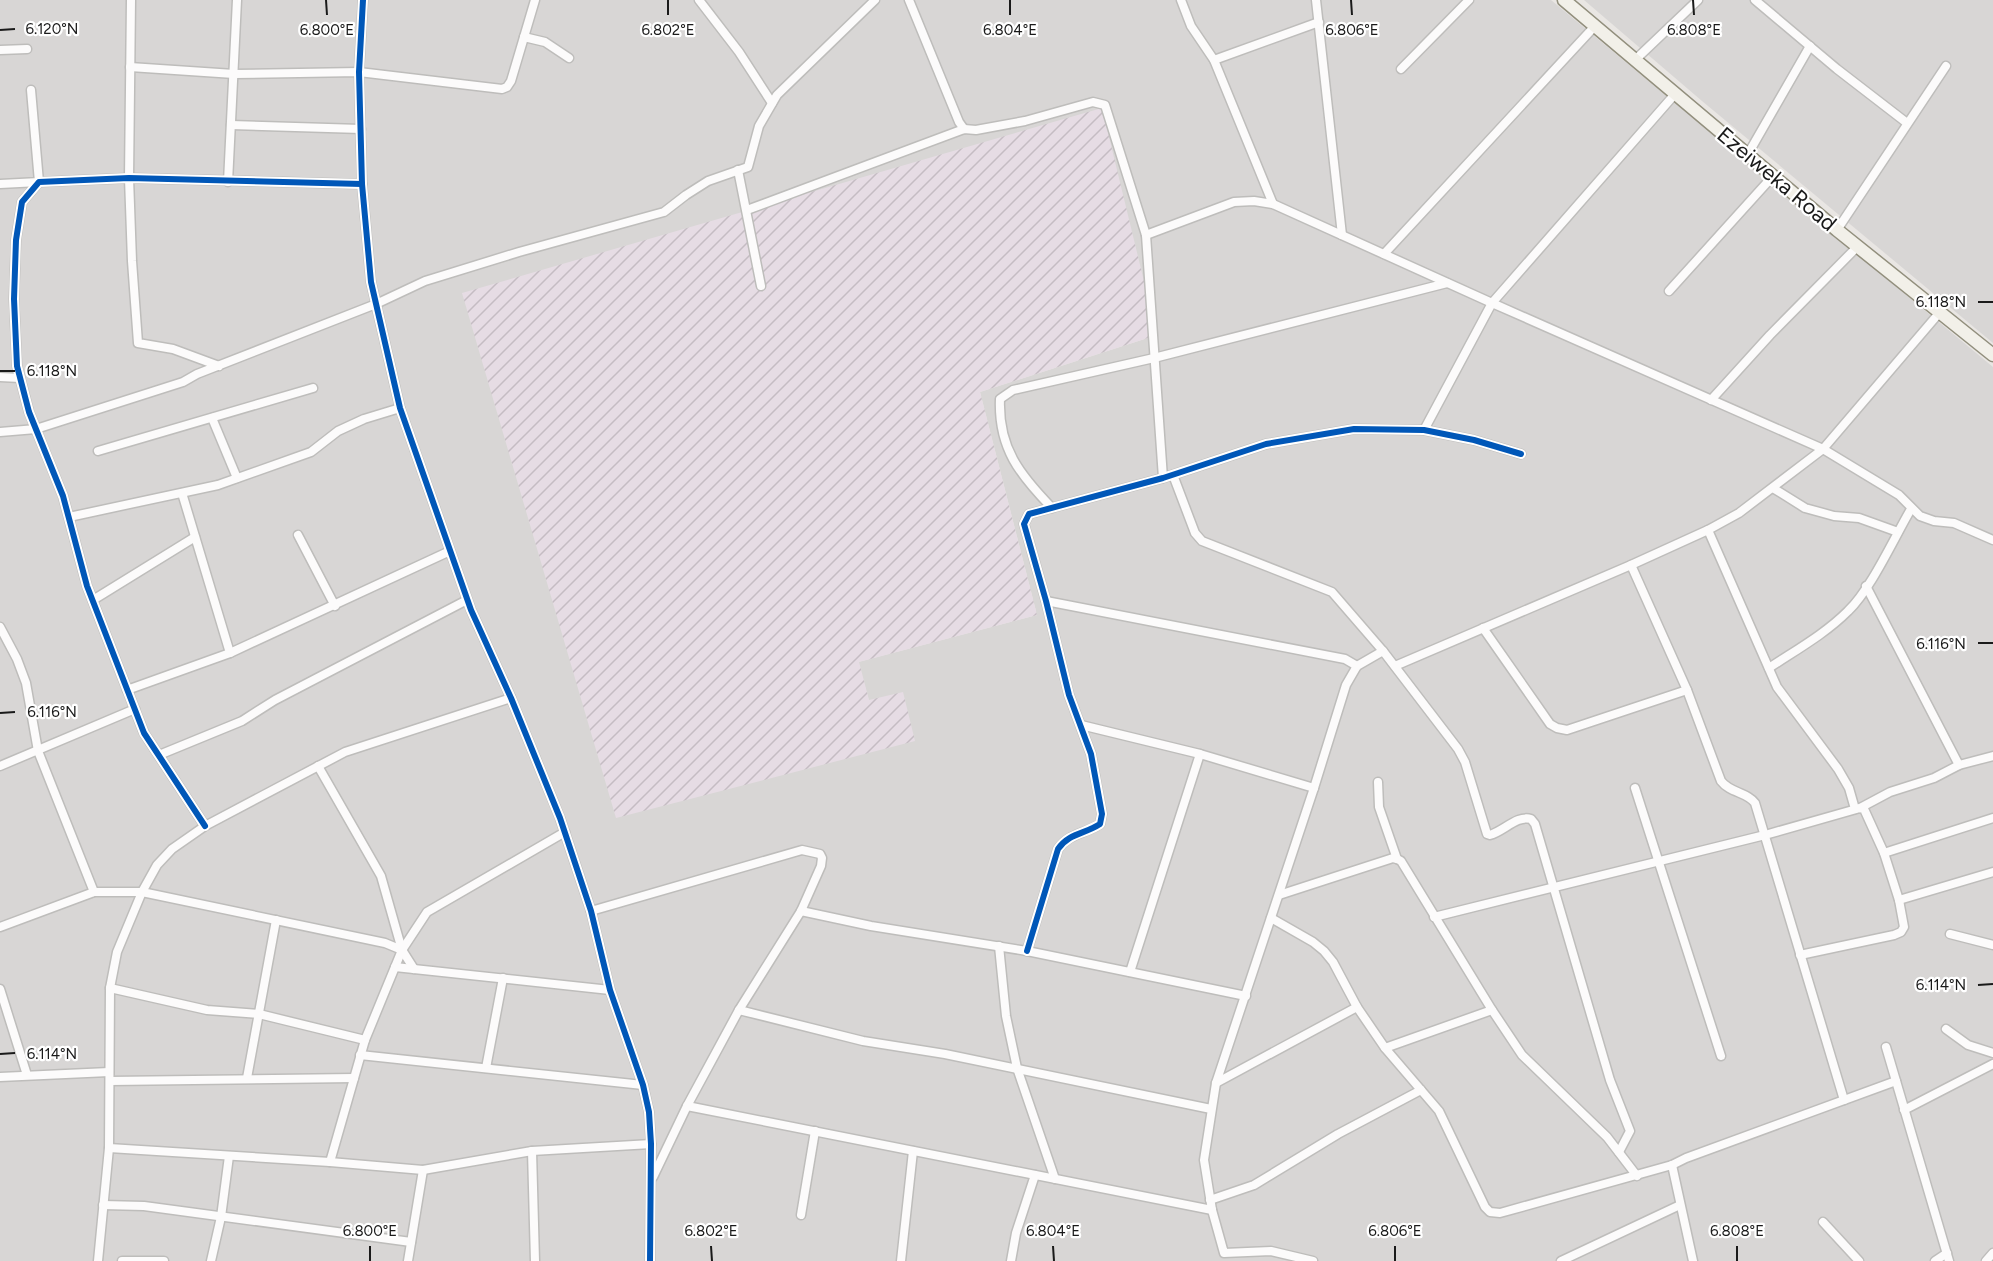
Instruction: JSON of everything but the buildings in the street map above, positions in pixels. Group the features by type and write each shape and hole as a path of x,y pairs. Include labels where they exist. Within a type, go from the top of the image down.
{"main road":[{"name":"Ezeiweka Road","path":"1564,0 1837,230 1993,355"}],"street":[{"path":"131,0 129,178 138,343 173,348 219,366"},
{"path":"228,182 237,0"},
{"path":"363,0 359,72 362,184 371,282 376,304 400,408 467,600 511,698 565,832 591,911 610,990 643,1085 649,1112 651,1144 650,1261"},
{"path":"130,67 234,74 359,72 502,89 507,87 511,81 535,0"},
{"path":"699,0 739,52 772,103"},
{"path":"0,432 36,429 183,382 197,374 376,304 425,282 519,252 664,212 708,182 748,167 759,126 777,95 875,0"},
{"path":"909,0 959,122 964,129"},
{"path":"1181,0 1191,26 1214,60 1273,204"},
{"path":"1316,0 1342,235"},
{"path":"1401,69 1469,0"},
{"path":"1635,60 1698,0"},
{"path":"1755,0 1907,123"},
{"path":"1214,60 1318,22"},
{"path":"1384,254 1594,27"},
{"path":"525,37 545,42 569,58"},
{"path":"1748,154 1810,46"},
{"path":"0,50 27,49"},
{"path":"1837,230 1946,66"},
{"path":"31,90 39,182 22,202 16,240 14,299 17,366 29,412 63,496 93,600 144,733 205,826"},
{"path":"1424,430 1492,303 1676,94"},
{"path":"747,210 964,129 976,130 1025,121 1093,102 1105,105 1146,235 1163,478"},
{"path":"231,125 361,129"},
{"path":"738,170 761,286"},
{"path":"1670,291 1773,176"},
{"path":"0,184 129,178 362,184"},
{"path":"1146,235 1234,202 1254,201 1273,204 1823,449 1899,495 1920,516 1934,521 1954,523 1993,540"},
{"path":"1711,400 1770,335 1858,246"},
{"path":"1052,508 1029,484 1010,456 999,418 1000,399 1012,390 1154,358 1448,283"},
{"path":"1395,666 1631,565 1708,530 1739,513 1823,449 1940,312"},
{"path":"0,377 20,378"},
{"path":"98,451 313,388"},
{"path":"69,517 218,485 311,452 338,431 364,419 400,408"},
{"path":"212,418 237,478"},
{"path":"1027,951 1058,849 1064,841 1092,830 1100,824 1102,814 1091,754 1069,695 1024,524 1029,514 1163,478 1277,442 1354,429 1424,430 1474,440 1521,454"},
{"path":"1173,475 1195,533 1202,541 1332,592 1383,651 1458,749 1465,762 1487,834 1490,836 1521,818 1531,819 1535,824 1610,1080 1630,1131 1619,1152"},
{"path":"1773,488 1805,508 1834,516 1858,518 1898,532"},
{"path":"182,493 230,653"},
{"path":"1769,668 1826,630 1850,610 1911,508"},
{"path":"1708,530 1778,687 1838,769 1857,808 1868,812 1899,900 1904,927 1901,932 1800,956"},
{"path":"298,535 334,606"},
{"path":"93,600 195,537"},
{"path":"128,690 230,653 450,550"},
{"path":"1631,565 1687,690 1721,781 1726,788 1752,798 1844,1100"},
{"path":"1866,586 1959,765"},
{"path":"159,755 242,721 285,695 467,600"},
{"path":"1046,601 1345,659 1357,666"},
{"path":"0,627 4,644 26,683 38,751 94,892"},
{"path":"1483,628 1550,724 1557,728 1567,730 1687,690"},
{"path":"1313,1261 1271,1251 1224,1253 1211,1205 1204,1160 1216,1083 1346,685 1357,666 1383,651"},
{"path":"98,1261 109,1148 110,988 117,952 142,892 157,866 172,849 205,826 345,752 511,698"},
{"path":"0,766 135,709"},
{"path":"1081,725 1200,754 1314,788"},
{"path":"1130,972 1200,754"},
{"path":"1434,917 1765,835 1857,808 1890,792 1934,777 1959,765 1993,756"},
{"path":"318,766 381,876 402,950 414,969"},
{"path":"1378,782 1379,807 1397,859"},
{"path":"1635,788 1721,1056"},
{"path":"1884,853 1993,818"},
{"path":"330,1162 365,1040 402,950 427,912 565,832"},
{"path":"591,911 802,850 820,854 822,858 821,866 801,911 739,1010 687,1106 651,1181"},
{"path":"1279,895 1393,858 1401,861 1522,1055 1607,1137 1637,1176"},
{"path":"1899,900 1993,872"},
{"path":"0,927 94,892 142,892 385,943 402,950"},
{"path":"801,911 871,926 1027,951 1246,996"},
{"path":"1271,918 1324,951 1333,962 1357,1007 1385,1048 1439,1111 1485,1207 1490,1212 1500,1213 1672,1165 1896,1081"},
{"path":"247,1078 276,920"},
{"path":"1950,934 1993,945"},
{"path":"999,946 1006,1016 1017,1068 1055,1179"},
{"path":"395,967 610,990"},
{"path":"486,1068 503,978"},
{"path":"110,988 207,1010 259,1014 365,1040"},
{"path":"0,989 27,1075"},
{"path":"1216,1083 1357,1007"},
{"path":"739,1010 863,1041 1017,1068 1211,1109"},
{"path":"1385,1048 1492,1010"},
{"path":"1946,1029 1968,1045 1993,1053"},
{"path":"1886,1047 1948,1257 1935,1261"},
{"path":"360,1055 643,1085"},
{"path":"1904,1110 1993,1064"},
{"path":"0,1077 27,1075 354,1078"},
{"path":"687,1106 1055,1179 1211,1205 1254,1185 1338,1134 1421,1090"},
{"path":"801,1215 815,1131"},
{"path":"109,1148 423,1170 532,1151 651,1144"},
{"path":"532,1151 535,1261"},
{"path":"901,1261 913,1151"},
{"path":"211,1261 221,1217 229,1156"},
{"path":"1672,1165 1693,1261"},
{"path":"408,1261 423,1170"},
{"path":"1011,1261 1016,1233 1035,1175"},
{"path":"103,1205 144,1206 411,1242"},
{"path":"1561,1261 1680,1205"},
{"path":"1823,1222 1859,1261"},
{"path":"1986,1261 1993,1253"},
{"path":"122,1261 164,1261"}],"shaded area":[{"path":"0,0 1551,0 1993,367 1993,1261 0,1261","holes":["462,293 1157,335 980,392 1037,615 858,662 869,701"]},
{"path":"1584,0 1993,0 1993,343 1702,101"},
{"path":"1102,108 1157,335 980,392 1037,615 859,662 869,700 903,692 915,741 616,818 462,293"}],"cycle path":[{"path":"363,0 359,72 362,184 371,282 400,408 471,610 511,698 560,818 591,911 610,990 643,1085 649,1112 651,1144 650,1261"},
{"path":"205,826 144,733 87,586 63,496 29,412 17,366 14,299 16,240 22,202 39,182 129,178 362,184"},
{"path":"1027,951 1058,849 1072,837 1100,824 1102,814 1091,754 1069,695 1024,524 1029,514 1163,478 1266,444 1354,429 1424,430 1474,440 1521,454"}]}
